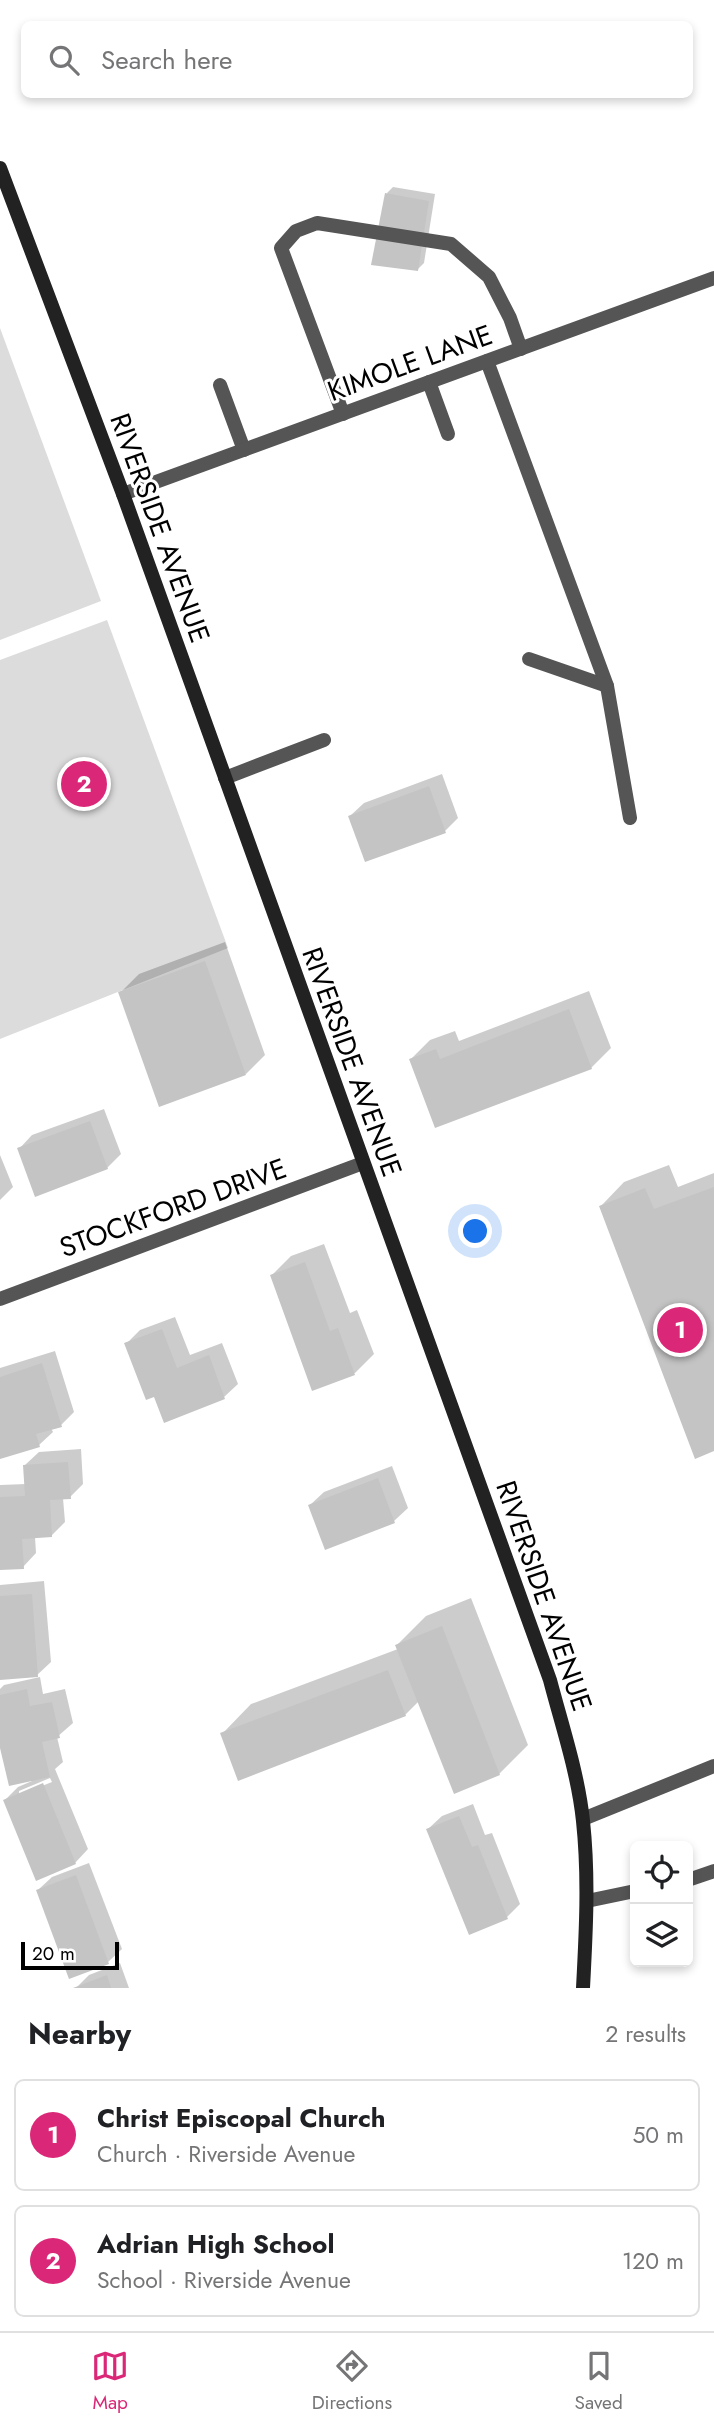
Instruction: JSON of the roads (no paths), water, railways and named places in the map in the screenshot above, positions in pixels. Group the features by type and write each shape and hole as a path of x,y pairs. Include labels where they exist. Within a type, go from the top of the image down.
{"street":[{"name":"RIVERSIDE AVENUE","path":"0,168 123,495 550,1679 583,1819 587,1901 583,1988"},
{"path":"343,414 281,248 296,230 317,223 451,244 489,276 510,318 521,349"},
{"name":"KIMOLE LANE","path":"123,495 714,278"},
{"path":"487,361 607,687 630,818"},
{"path":"429,382 448,434"},
{"path":"220,385 244,450"},
{"path":"529,659 607,687"},
{"path":"225,779 324,740"},
{"name":"STOCKFORD DRIVE","path":"0,1299 363,1163"},
{"path":"583,1819 714,1766"},
{"path":"693,1878 714,1871"},
{"path":"587,1901 630,1892"}],"place":[{"name":"Adrian High School","path":"84,784"},
{"name":"Christ Episcopal Church","path":"680,1330"}]}
